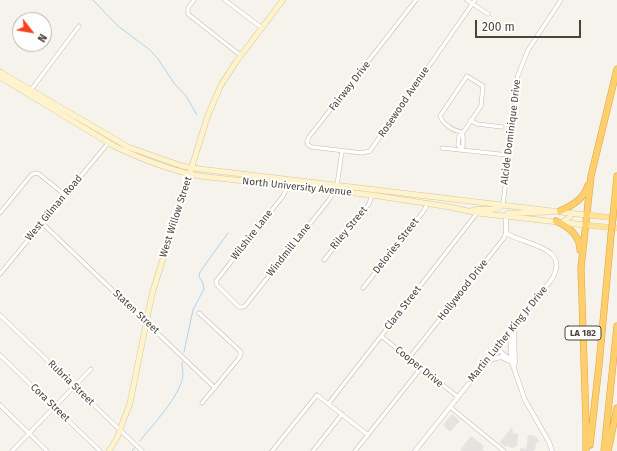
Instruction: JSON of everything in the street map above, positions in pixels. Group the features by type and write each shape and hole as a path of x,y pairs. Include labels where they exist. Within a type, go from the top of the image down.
{"highway":[{"path":"557,211 576,203 587,190 617,69"},
{"path":"586,215 591,176"},
{"path":"588,451 599,365 617,176"},
{"name":"LA 182","path":"586,215 581,268 588,451"},
{"path":"559,222 570,229 578,239 580,244 581,268"},
{"path":"604,451 617,326"},
{"path":"608,451 617,408"}],"main road":[{"name":"West Willow Street","path":"109,451 120,430 133,391 145,322 158,270 214,102 221,85 240,55 283,0"},
{"name":"North University Avenue","path":"0,72 128,146 151,156 191,168 465,200 478,203 617,218"},
{"name":"North University Avenue","path":"0,77 109,142 132,154 189,174 372,195 506,217 617,228"},
{"path":"288,186 291,180"},
{"path":"428,203 432,196"},
{"path":"450,207 452,203 465,200"},
{"path":"470,211 495,209 502,205"},
{"path":"506,217 511,213 549,213 557,211"},
{"path":"559,222 570,217 571,213"}],"street":[{"path":"194,0 187,10 188,14 240,55"},
{"path":"226,0 262,28"},
{"name":"Fairway Drive","path":"342,150 311,147 308,144 308,140 416,0"},
{"path":"467,0 474,2 488,14"},
{"name":"Alcide Dominique Drive","path":"502,205 516,88 521,66 528,50 561,0"},
{"name":"Rosewood Avenue","path":"342,150 365,153 372,149 474,2"},
{"path":"31,90 79,26"},
{"path":"460,149 463,146 461,140 464,136 462,133 481,106 483,86 467,76 440,116 442,122 462,133"},
{"path":"470,120 477,124 502,127"},
{"name":"West Gilman Road","path":"0,274 109,142"},
{"path":"442,148 508,155"},
{"path":"337,185 342,150"},
{"path":"0,213 35,173 39,174 65,195"},
{"name":"Wilshire Lane","path":"242,308 237,305 216,283 216,281 282,198 288,186"},
{"name":"Windmill Lane","path":"242,308 325,205 334,191"},
{"name":"Riley Street","path":"324,260 369,204 372,195"},
{"name":"Delories Street","path":"363,288 423,212 428,203"},
{"name":"Clara Street","path":"328,403 477,212"},
{"path":"506,217 506,233"},
{"name":"Staten Street","path":"42,223 215,388"},
{"name":"Martin Luther King Jr Drive","path":"415,451 556,273 557,265 555,258 548,251 506,233"},
{"name":"Hollywood Drive","path":"409,358 504,238 506,233"},
{"path":"199,312 240,350 241,353 239,358 202,403"},
{"name":"Rubria Street","path":"0,315 142,451"},
{"path":"514,326 514,366"},
{"path":"511,330 511,360"},
{"name":"Cooper Drive","path":"381,336 458,397"},
{"path":"497,349 511,360 525,400 549,442 552,451"},
{"name":"Cora Street","path":"0,355 100,451"},
{"path":"485,364 493,359 501,357 506,359 514,366"},
{"path":"355,451 421,368"},
{"path":"12,451 91,369"},
{"path":"272,451 317,395 368,434"},
{"path":"0,405 47,451"},
{"path":"450,407 504,451"},
{"path":"313,451 342,414"}],"shaded area":[{"path":"452,414 460,421 450,432 443,425"},
{"path":"512,427 513,433 518,434 517,446 515,446 515,448 508,447 508,445 505,447 500,442"},
{"path":"528,435 535,436 535,438 537,437 539,441 535,445 536,448 533,451 520,451 520,448 526,449"},
{"path":"471,436 484,446 482,449 485,451 460,450"}],"waterway":[{"path":"93,0 118,26 150,50 174,83 186,96 197,115"},
{"path":"184,352 193,310 204,289 203,283 199,277 200,272 228,233"},
{"path":"140,441 175,396 183,378 182,362"}]}
